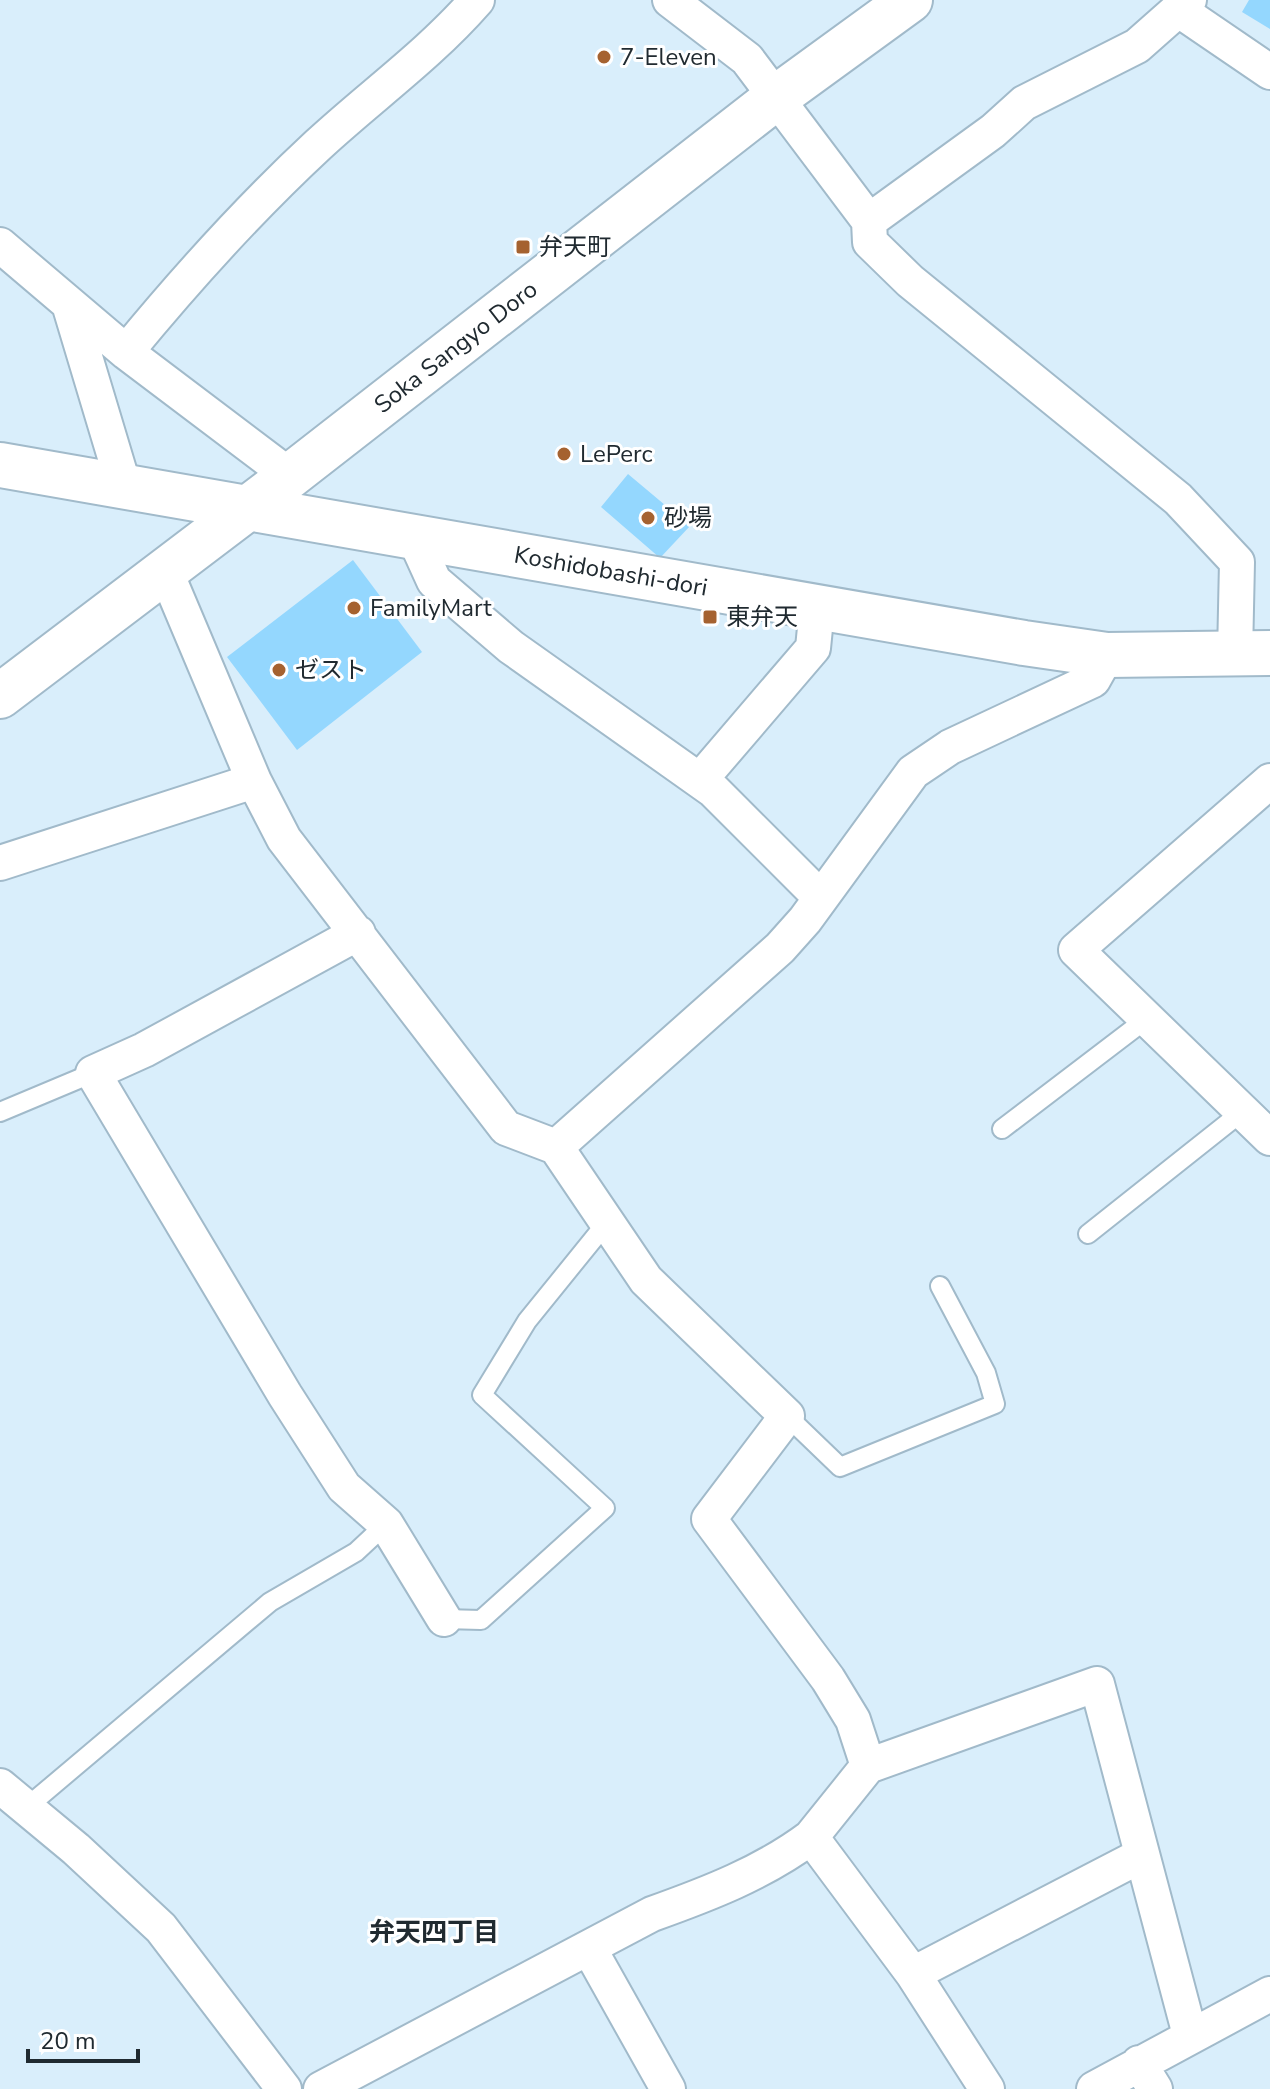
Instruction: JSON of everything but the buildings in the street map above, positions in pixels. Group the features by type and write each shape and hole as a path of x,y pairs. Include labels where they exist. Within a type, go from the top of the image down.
{"street":[{"path":"126,352 218,244 271,190 321,143 407,71 477,0"},
{"path":"670,0 747,59 778,96 869,221 870,242 910,281 1178,499 1237,562 1253,654"},
{"name":"Soka Sangyo Doro","path":"0,696 290,476 778,96 910,0"},
{"path":"869,221 981,140 1024,103 1137,46 1184,5 1270,72"},
{"path":"0,245 126,352 290,476"},
{"path":"70,307 124,487"},
{"name":"Koshidobashi-dori","path":"0,465 817,608 1107,655 1253,654"},
{"path":"414,537 434,581 500,638 700,780 819,896"},
{"path":"165,570 254,781 284,839 506,1128 556,1147 646,1280 787,1416 709,1519 828,1679 853,1720 868,1766"},
{"path":"700,780 813,648 817,608"},
{"path":"556,1147 780,948 805,920 819,896 913,772 950,747 1093,680 1107,655"},
{"path":"0,863 254,781"},
{"path":"1270,781 1076,950 1270,1138"},
{"path":"358,933 144,1050 93,1073 285,1395 344,1487 386,1524 444,1619"},
{"path":"321,2089 590,1950 652,1914 711,1893 775,1861 811,1837 868,1766 1097,1684 1190,2035"},
{"path":"0,1786 161,1928 284,2089"},
{"path":"811,1837 913,1974 987,2089"},
{"path":"913,1974 1142,1855"},
{"path":"590,1950 668,2089"},
{"path":"1094,2089 1147,2076 1190,2035 1270,1994"}],"lane":[{"path":"1002,1129 1145,1020"},
{"path":"0,1112 93,1073"},
{"path":"1088,1234 1243,1111"},
{"path":"444,1619 481,1620 605,1508 482,1395 527,1321 608,1221"},
{"path":"787,1416 840,1467 995,1404 986,1373 940,1286"},
{"path":"27,1807 270,1602 356,1552 386,1524"}],"place":[{"name":"7-Eleven","path":"604,57"},
{"name":"弁天町","path":"523,247"},
{"name":"LePerc","path":"564,454"},
{"name":"砂場","path":"648,518"},
{"name":"FamilyMart","path":"354,608"},
{"name":"東弁天","path":"710,617"},
{"name":"ゼスト","path":"279,670"}],"district":[{"name":"弁天四丁目","path":"434,1932"}]}
